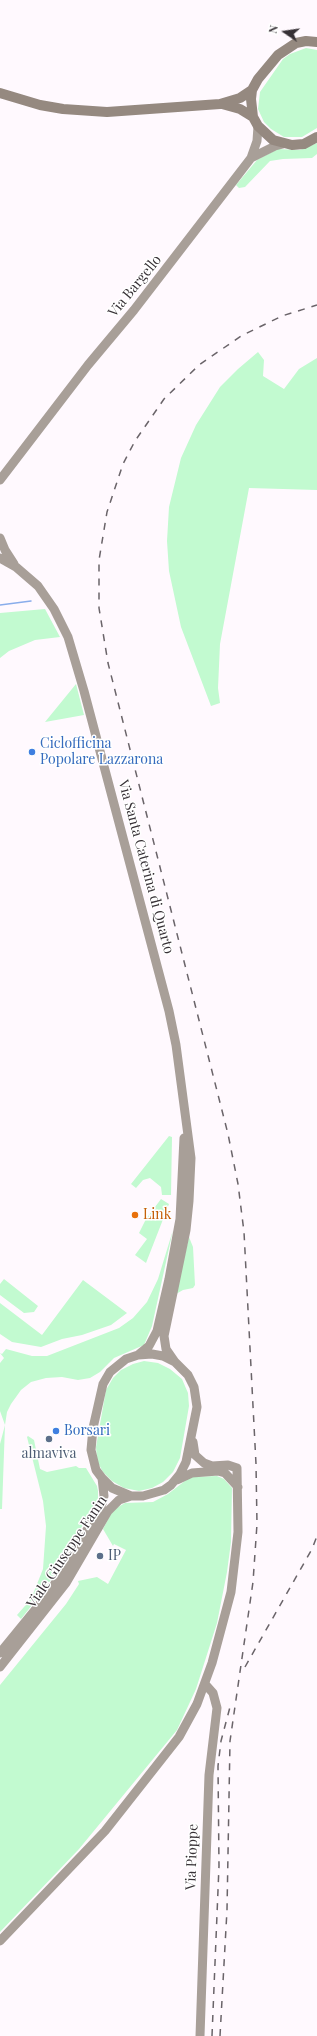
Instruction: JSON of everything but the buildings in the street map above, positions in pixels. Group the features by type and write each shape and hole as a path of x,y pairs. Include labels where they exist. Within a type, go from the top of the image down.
{"main road":[{"path":"0,92 40,105 83,111 128,112 220,104 240,98 252,90 268,64 286,48 306,41 317,42"},
{"path":"252,90 251,99 253,117 258,126 266,135 283,144 292,145 304,144 317,137"},
{"path":"220,104 240,109 253,117"},
{"name":"Via Bargello","path":"1,480 88,365 134,310 251,158 257,141 258,126"},
{"name":"Via Bargello","path":"251,158 275,146 283,144"},
{"name":"Via Santa Caterina di Quarto","path":"0,538 5,550 16,567"},
{"name":"Via Santa Caterina di Quarto","path":"0,558 16,567 38,586 54,609 68,637 76,660 161,976 176,1045 191,1158 189,1200 183,1249 164,1336 166,1349 175,1362"},
{"name":"Via Santa Caterina di Quarto","path":"138,1355 149,1346 157,1331 176,1244 182,1197 184,1100"},
{"path":"174,1482 186,1462 193,1429 196,1407 194,1387 188,1375 175,1362 158,1355 138,1355 126,1359 117,1365 105,1379 101,1390 91,1450 94,1465 102,1478 112,1488 131,1496 152,1495 164,1490 174,1482 192,1473 211,1471 225,1473 237,1468"},
{"path":"193,1429 193,1448 195,1455 200,1461 212,1466 222,1464 237,1468"},
{"path":"0,1941 105,1831 179,1738 197,1704 220,1638 232,1586 238,1532 237,1468"},
{"path":"225,1473 234,1481 238,1488"},
{"name":"Viale Giuseppe Fanin","path":"0,1653 58,1580 94,1517 104,1496 102,1478"},
{"name":"Viale Giuseppe Fanin","path":"0,1667 63,1587 113,1505 119,1500 131,1496"},
{"name":"Via Pioppe","path":"200,2036 209,1775 217,1708 213,1693 205,1684"}],"green space":[{"path":"306,48 317,50 317,128 302,137 284,137 271,129 264,122 258,109 260,92 283,59 290,54"},
{"path":"317,143 317,154 312,158 270,161 245,187 239,188 236,185 257,160 278,149 300,150"},
{"path":"258,352 264,360 263,376 284,389 299,369 317,358 317,490 249,488 220,644 218,688 220,703 211,706 181,627 169,571 167,541 169,507 181,458 196,425 220,387"},
{"path":"45,609 60,637 35,640 9,651 0,658 0,613"},
{"path":"76,684 84,715 45,722"},
{"path":"169,1136 172,1137 171,1195 162,1195 161,1187 150,1178 143,1180 136,1188 131,1184"},
{"path":"161,1199 169,1204 146,1263 135,1255 147,1239 139,1233 146,1219"},
{"path":"173,1230 152,1326 144,1345 114,1358 100,1372 90,1378 78,1380 62,1377 46,1378 31,1382 21,1390 11,1404 7,1412 5,1425 0,1411 0,1363 4,1358 0,1353 2,1354 6,1349 32,1356 47,1356 119,1328 133,1318 147,1302 158,1279"},
{"path":"189,1237 193,1247 195,1285 193,1288 183,1290 176,1294"},
{"path":"4,1279 38,1306 34,1312 24,1313 0,1295 0,1284"},
{"path":"83,1280 127,1313 111,1325 82,1335 62,1339 41,1347 12,1342 0,1334 0,1303 42,1335"},
{"path":"144,1361 158,1363 170,1369 182,1379 188,1393 189,1406 180,1458 173,1472 163,1482 152,1488 139,1491 124,1488 112,1481 103,1472 97,1461 96,1447 106,1390 113,1378 121,1370 133,1364"},
{"path":"5,1425 2,1509 0,1509 0,1444"},
{"path":"28,1436 34,1440 40,1469 47,1472 76,1466 79,1468 86,1468 97,1486 98,1499 47,1586 21,1619 17,1615 31,1599 43,1569 46,1526 43,1501"},
{"path":"217,1476 224,1479 232,1488 231,1542 227,1572 217,1623 196,1689 177,1730 79,1849 0,1932 0,1685 66,1604 79,1584 78,1581 97,1577 108,1584 126,1550 114,1544 113,1546 103,1529 113,1510 125,1503 153,1502 168,1494 190,1477"}],"waterway":[{"path":"0,605 31,601"}],"railway":[{"path":"220,2036 227,1910 230,1741 253,1582 257,1524 256,1464 244,1232 238,1184 228,1134 108,663 99,608 99,560 107,512 123,464 135,441 164,399 199,365 241,336 282,316 317,305"},
{"path":"245,1667 312,1549 317,1536"},
{"path":"212,2036 219,1866 218,1766 221,1741 230,1707"}],"place":[{"name":"Ciclofficina Popolare Lazzarona","path":"32,752"},
{"name":"Link","path":"135,1215"},
{"name":"Borsari","path":"56,1431"},
{"name":"almaviva","path":"49,1439"},
{"name":"IP","path":"100,1556"}]}
